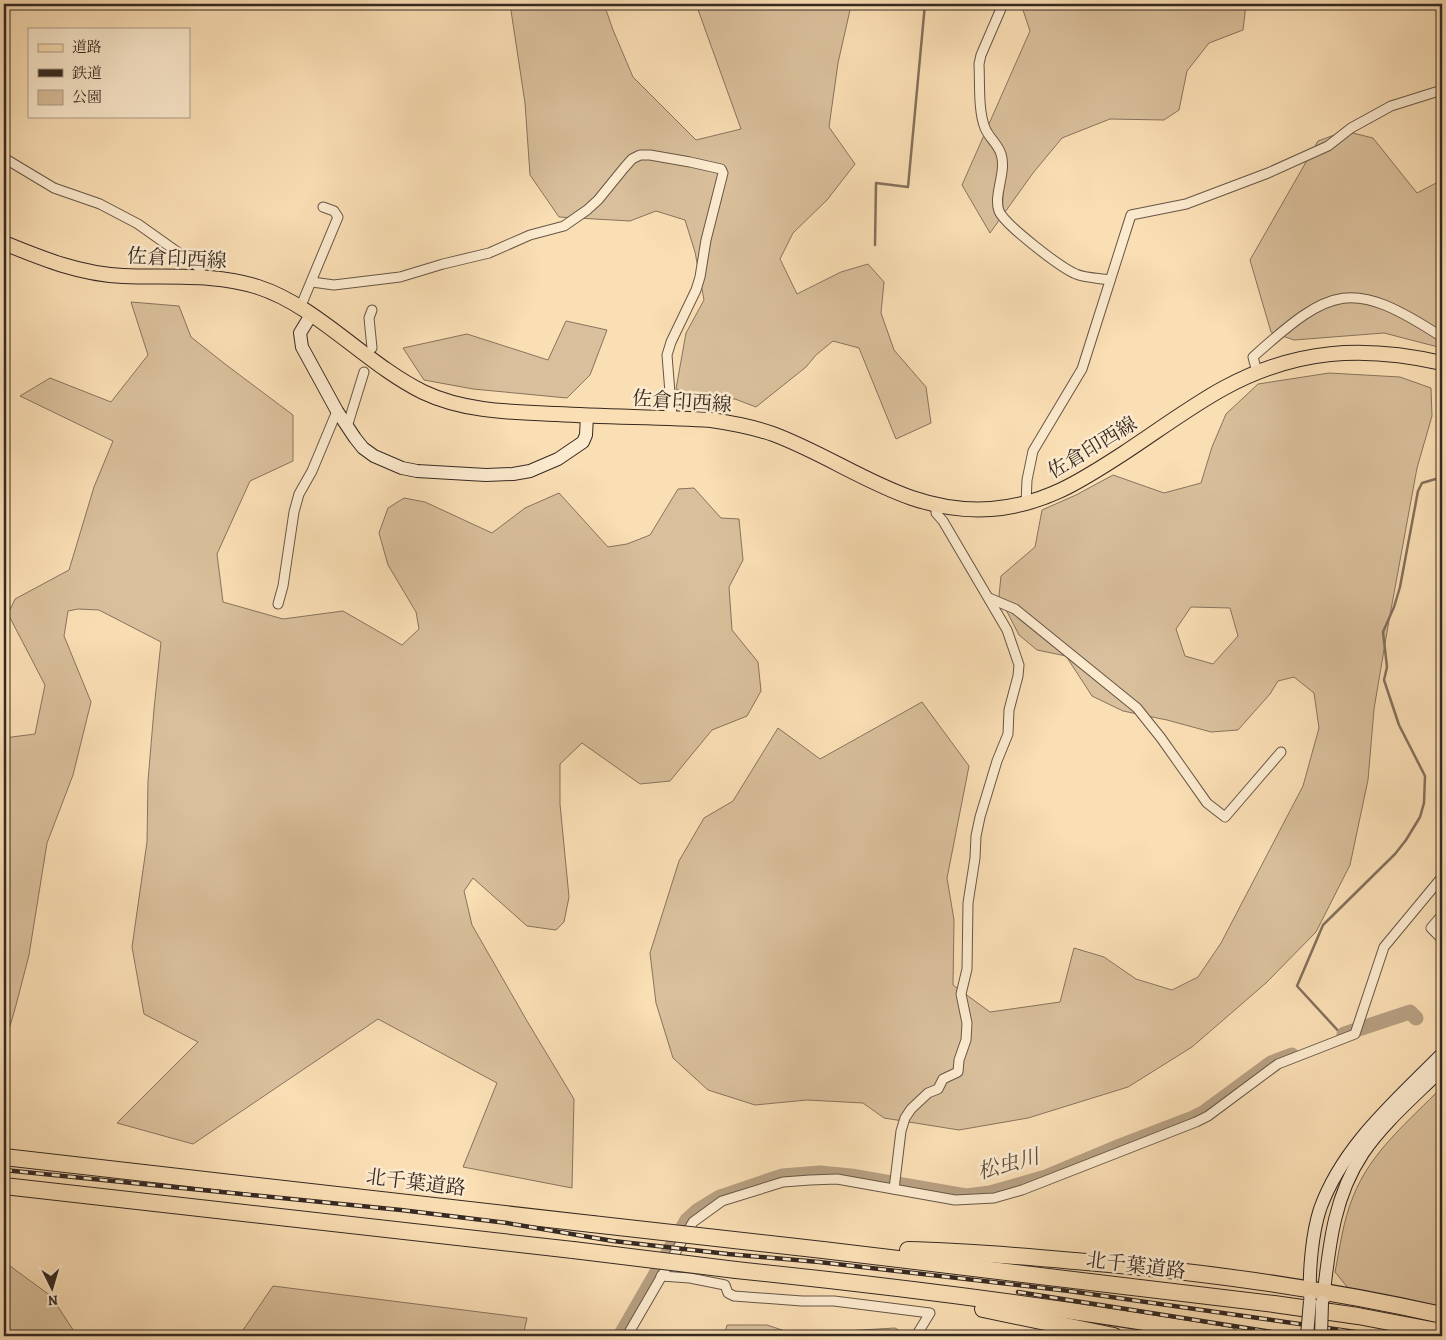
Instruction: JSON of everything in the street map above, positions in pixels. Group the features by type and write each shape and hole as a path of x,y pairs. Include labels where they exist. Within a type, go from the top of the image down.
{"highway":[{"name":"北千葉道路","path":"4,1157 1110,1284 1358,1316 1442,1332"},
{"path":"4,1186 774,1274 1034,1311 1120,1317 1230,1336"},
{"name":"北千葉道路","path":"823,1250 930,1251 1113,1264 1237,1279 1316,1296 1398,1305 1442,1315"},
{"path":"1034,1311 1114,1336"}],"main road":[{"name":"佐倉印西線","path":"4,243 62,266 86,272 122,276 200,276 230,280 260,288 306,311 404,383 442,400 466,407 502,412 711,420 740,425 773,434 912,500 960,509 991,509 1026,504 1050,496 1076,484 1221,389 1257,372 1310,356 1338,353 1377,353 1438,361"}],"street":[{"path":"1003,4 981,55 980,64 984,127 996,145 1003,162 998,204 1000,212 1016,230 1034,245 1076,274 1110,280"},
{"path":"1026,504 1027,480 1033,451 1082,369 1131,215 1186,204 1268,173 1328,146 1351,128 1391,106 1442,90"},
{"path":"312,282 334,285 400,277 489,253 530,235 564,226 598,200 632,158 640,155 674,159 721,169 723,173 711,216 700,277 667,355 672,418"},
{"path":"4,158 54,188 100,204 138,224 200,268 200,276"},
{"path":"323,207 334,211 338,217 312,282 300,333 302,347 337,411 363,448 374,456 402,468 418,471 486,476 530,471 558,459 577,448 583,442 586,435 587,416"},
{"path":"1257,372 1253,356 1305,314 1326,302 1340,298 1352,297 1379,302 1416,320 1442,337"},
{"path":"372,310 369,318 372,348"},
{"path":"347,427 364,372"},
{"path":"278,604 283,586 294,512 299,494 316,463 337,411"},
{"path":"894,1189 901,1131 906,1118 911,1109 928,1093 938,1089 943,1079 958,1072 959,1060 966,1040 967,1023 961,994 967,969 968,903 975,858 976,836 994,771 1008,734 1009,710 1018,676 1018,665 1007,630 943,520 936,513 936,506"},
{"path":"989,598 1015,609 1137,708 1208,803 1225,817 1280,752"},
{"path":"627,1336 693,1222 722,1201 783,1182 837,1179 955,1200 994,1198 1022,1190 1196,1122 1208,1116 1278,1064 1355,1034 1384,947 1442,877"},
{"path":"1442,915 1431,928 1442,939"},
{"path":"1320,1336 1313,1246 1320,1211 1329,1188 1368,1129 1442,1054"},
{"path":"1307,1336 1336,1215 1352,1173 1376,1136 1442,1069"},
{"path":"661,1276 690,1278 725,1285 728,1293 734,1296 834,1301 930,1313 916,1336"}],"green space":[{"path":"510,4 604,4 633,77 696,140 741,129 696,4 846,4 850,10 838,63 829,127 855,164 827,200 793,233 780,259 797,294 841,272 868,264 884,282 881,313 894,350 926,387 931,423 896,439 859,348 833,341 816,355 806,367 756,407 735,399 697,397 676,389 686,333 704,300 695,252 685,220 656,211 630,221 559,217 530,175 525,103"},
{"path":"1021,4 1246,4 1243,30 1209,43 1187,71 1179,110 1164,120 1110,119 1062,138 1033,173 990,233 962,185 1030,31"},
{"path":"1345,131 1373,138 1417,193 1442,180 1442,348 1384,333 1294,340 1271,332 1250,260 1318,141"},
{"path":"131,302 179,306 191,337 293,415 293,461 250,481 217,554 223,602 283,619 343,611 402,645 419,629 416,612 388,565 379,533 388,508 404,498 425,502 492,533 525,508 559,493 608,547 627,544 650,535 678,489 694,488 721,518 739,519 743,560 729,587 732,630 758,662 761,691 747,716 712,730 670,781 640,784 582,743 560,764 560,804 569,897 564,922 556,930 527,926 473,878 464,891 472,925 574,1099 572,1188 463,1167 497,1083 378,1019 193,1144 117,1123 198,1042 144,1014 132,947 147,842 148,781 161,642 99,610 78,609 68,611 64,636 91,702 73,775 47,843 29,955 4,1046 4,738 35,734 45,685 8,614 15,599 69,570 94,487 113,441 20,396 50,378 111,402 148,355"},
{"path":"566,321 607,330 590,375 567,398 473,389 424,380 403,348 467,334 548,360"},
{"path":"1329,373 1400,377 1431,388 1432,416 1417,468 1388,626 1374,709 1368,780 1350,865 1316,932 1266,983 1192,1047 1128,1087 1028,1118 959,1130 884,1118 863,1103 807,1100 755,1105 708,1090 673,1058 656,1003 650,953 679,861 704,818 733,801 778,728 820,759 922,702 969,766 947,878 954,920 953,985 990,1012 1060,1002 1074,948 1104,957 1136,979 1172,990 1198,977 1221,943 1303,786 1319,728 1314,693 1294,677 1278,681 1270,694 1238,730 1211,732 1123,711 1092,696 1066,656 1037,650 1019,635 999,596 1001,576 1035,547 1042,510 1076,495 1113,475 1164,493 1201,483 1212,447 1226,414 1258,384","holes":["1191,607 1230,608 1238,636 1213,664 1185,656 1176,629"]},
{"path":"1442,1087 1442,1307 1348,1288 1335,1272 1347,1215 1360,1181 1380,1151 1404,1124"},
{"path":"4,1264 10,1266 51,1296 77,1336 4,1336"},
{"path":"273,1286 527,1318 523,1336 239,1336"},
{"path":"727,1325 767,1325 794,1334 895,1328 909,1336 724,1336"}],"waterway":[{"path":"875,245 876,183 908,187 925,4"},
{"path":"1342,1035 1297,986 1323,925 1395,854 1420,817 1424,803 1425,776 1399,725 1384,680 1387,667 1383,632 1400,587 1418,491 1422,483 1439,478 1442,471"},
{"name":"松虫川","path":"1344,1034 1410,1012 1416,1018"},
{"name":"松虫川","path":"620,1336 687,1220 697,1211 720,1197 782,1176 820,1173 851,1176 966,1196 990,1193 1046,1177 1193,1118 1203,1113 1271,1063 1292,1055"}],"railway":[{"path":"4,1170 401,1210 507,1223 613,1241 819,1262 1069,1291 1383,1336"},
{"path":"1018,1292 1297,1336"}]}
